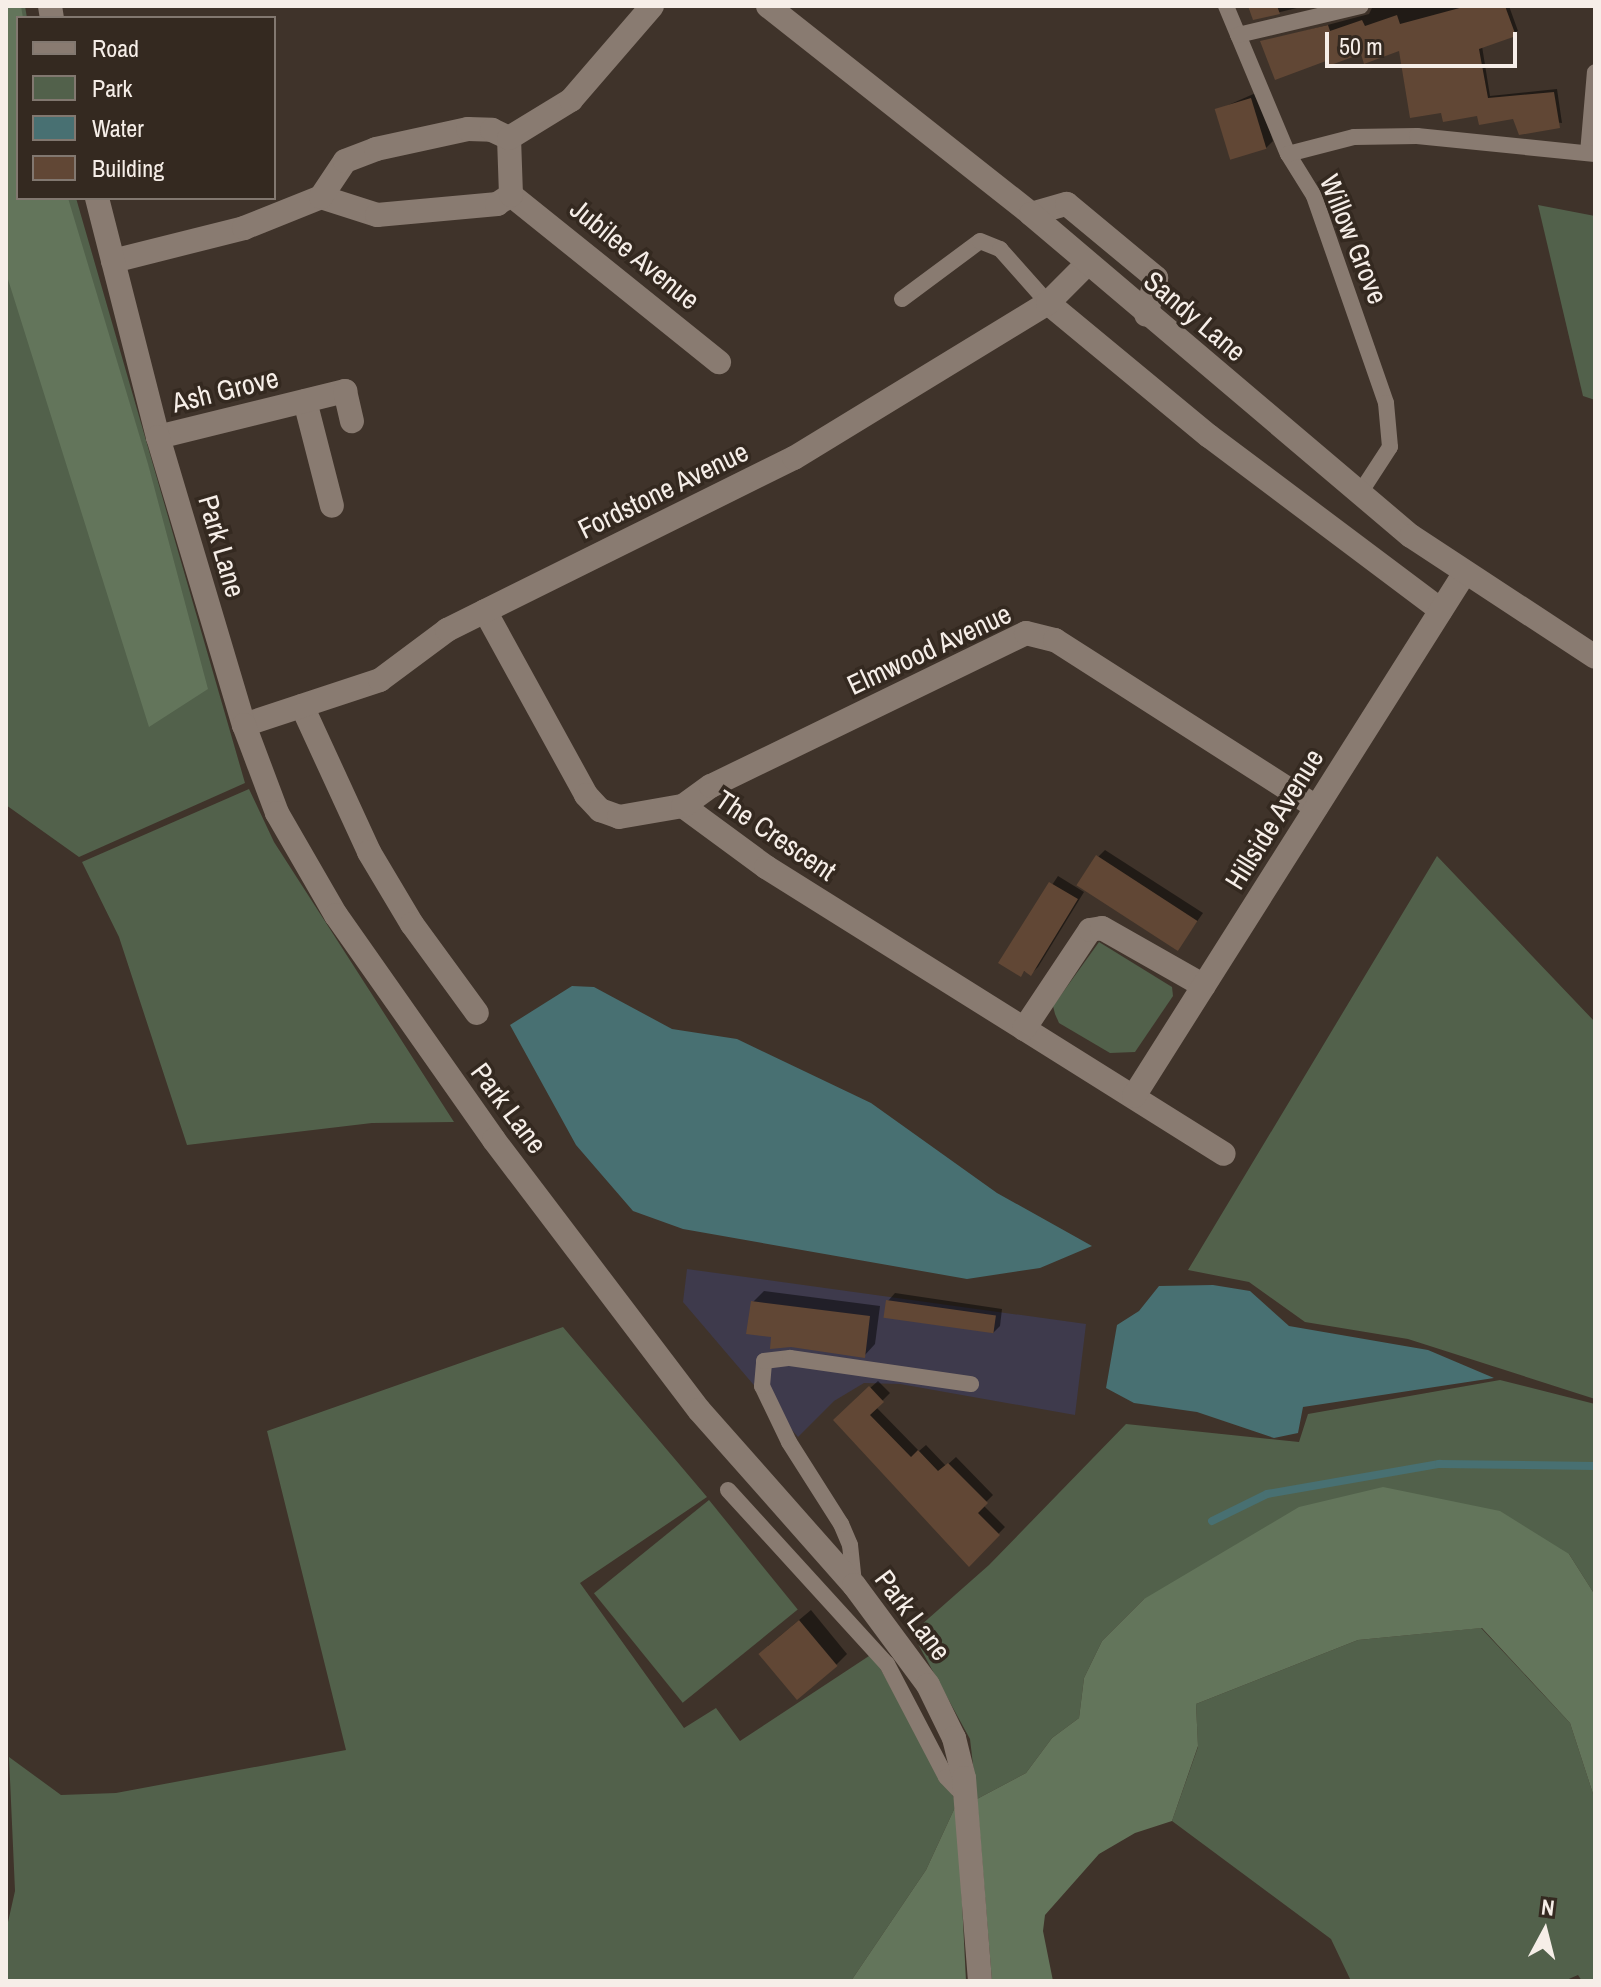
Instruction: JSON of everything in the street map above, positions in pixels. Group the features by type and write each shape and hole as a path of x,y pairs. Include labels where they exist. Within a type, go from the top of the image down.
{"street":[{"path":"509,138 571,100 652,6"},
{"name":"Sandy Lane","path":"768,6 1031,214 1146,315 1360,493 1464,574 1595,657"},
{"path":"113,261 244,228 321,197 345,161 376,149 468,129 492,130 509,138"},
{"path":"321,197 377,215 409,216 497,204 511,195 509,138"},
{"name":"Jubilee Avenue","path":"511,195 719,362"},
{"name":"Park Lane","path":"98,200 158,437 244,725 293,845 415,1032 699,1410 854,1585 909,1655 945,1716 966,1798 980,1981"},
{"path":"1031,214 1067,204 1156,278 1146,315"},
{"name":"Fordstone Avenue","path":"244,725 380,680 422,645 485,611 794,458 1048,303 1087,264"},
{"path":"1048,303 1209,436 1441,610"},
{"name":"Ash Grove","path":"158,437 345,391 352,421"},
{"name":"Ash Grove","path":"305,401 332,506"},
{"name":"Hillside Avenue","path":"1134,1096 1464,574"},
{"name":"The Crescent","path":"485,611 586,795 600,810 619,817 683,806 754,859 1224,1154"},
{"name":"Elmwood Avenue","path":"683,806 711,786 1026,633 1055,640 1316,807"},
{"path":"302,706 369,852 412,924 477,1013"},
{"path":"1024,1029 1090,930 1102,928 1204,986"}],"lane":[{"name":"Willow Grove","path":"1226,6 1288,154 1314,196 1378,374 1391,426 1390,447 1360,493"},
{"path":"1238,35 1361,6"},
{"path":"1288,154 1354,137 1417,136 1591,153 1595,72"},
{"path":"902,299 980,241 1000,249 1048,303"},
{"path":"854,1585 850,1545 762,1386 764,1361 790,1358 971,1384"},
{"path":"728,1490 887,1664 946,1777 966,1798"}],"shaded area":[{"path":"687,1269 1086,1324 1075,1415 900,1384 864,1383 834,1401 798,1437 683,1302"}],"green space":[{"path":"6,6 25,6 27,16 16,16 16,200 77,200 245,783 79,857 6,805"},
{"path":"6,6 21,6 23,16 16,16 16,200 69,200 148,464 208,689 149,727 6,273"},
{"path":"1538,205 1595,216 1595,400 1583,396"},
{"path":"249,789 274,842 454,1122 372,1123 187,1145 119,937 82,862"},
{"path":"1437,856 1595,1022 1595,1399 1408,1339 1305,1322 1249,1282 1188,1270"},
{"path":"1099,942 1172,987 1173,996 1135,1052 1110,1053 1059,1023 1055,1014 1053,1006"},
{"path":"563,1327 707,1497 580,1583 684,1728 716,1708 740,1741 872,1654 957,1803 926,1870 851,1981 6,1981 6,1931 15,1891 9,1757 61,1795 116,1793 346,1750 267,1431"},
{"path":"1500,1380 1595,1404 1595,1595 1569,1554 1144,1599 1102,1641 1084,1678 1079,1718 1052,1738 1026,1773 977,1799 970,1739 912,1633 989,1565 1126,1424 1299,1442 1308,1414"},
{"path":"1383,1487 1500,1511 1569,1554 1595,1595 1595,1800 1570,1723 1482,1628 1358,1640 1196,1704 1198,1746 1172,1821 1135,1833 1099,1854 1045,1915 1043,1931 1053,1981 992,1981 977,1799 1026,1773 1052,1738 1079,1718 1084,1678 1102,1641 1144,1599 1299,1507"},
{"path":"709,1500 798,1610 683,1703 594,1593"},
{"path":"1481,1628 1570,1723 1595,1800 1595,1981 1582,1981 1578,1975 1564,1981 1351,1981 1331,1939 1172,1821 1198,1747 1196,1704 1358,1640"},
{"path":"957,1803 966,1981 851,1981 926,1870"}],"water":[{"path":"572,986 594,987 672,1029 737,1039 871,1103 997,1193 1092,1246 1040,1268 967,1279 683,1229 633,1211 576,1145 510,1025"},
{"path":"1213,1285 1250,1291 1289,1326 1428,1350 1494,1378 1303,1407 1298,1433 1274,1438 1197,1412 1134,1403 1106,1388 1117,1325 1139,1311 1159,1286"}],"building":[{"path":"1248,6 1277,6 1280,14 1253,20"},
{"path":"1467,6 1505,6 1516,36 1479,49 1488,98 1554,92 1560,128 1519,135 1513,119 1479,125 1477,116 1443,122 1441,113 1410,118 1399,51 1364,64 1361,54 1328,66 1326,61 1275,80 1260,41 1328,25 1330,31 1362,20 1365,26 1397,15 1400,24"},
{"path":"1251,98 1266,149 1230,160 1215,109"},
{"path":"1096,855 1197,921 1178,951 1076,885"},
{"path":"1049,882 1078,899 1031,976 1024,971 1021,977 998,963"},
{"path":"886,1300 996,1315 993,1333 883,1318"},
{"path":"751,1301 870,1316 865,1358 791,1347 770,1349 771,1337 746,1334"},
{"path":"869,1386 884,1402 870,1415 911,1457 918,1450 938,1471 948,1463 988,1503 978,1513 1000,1535 969,1567 833,1420"},
{"path":"799,1620 838,1666 797,1700 758,1654"}],"waterway":[{"path":"1212,1521 1267,1494 1439,1464 1595,1466"}]}
